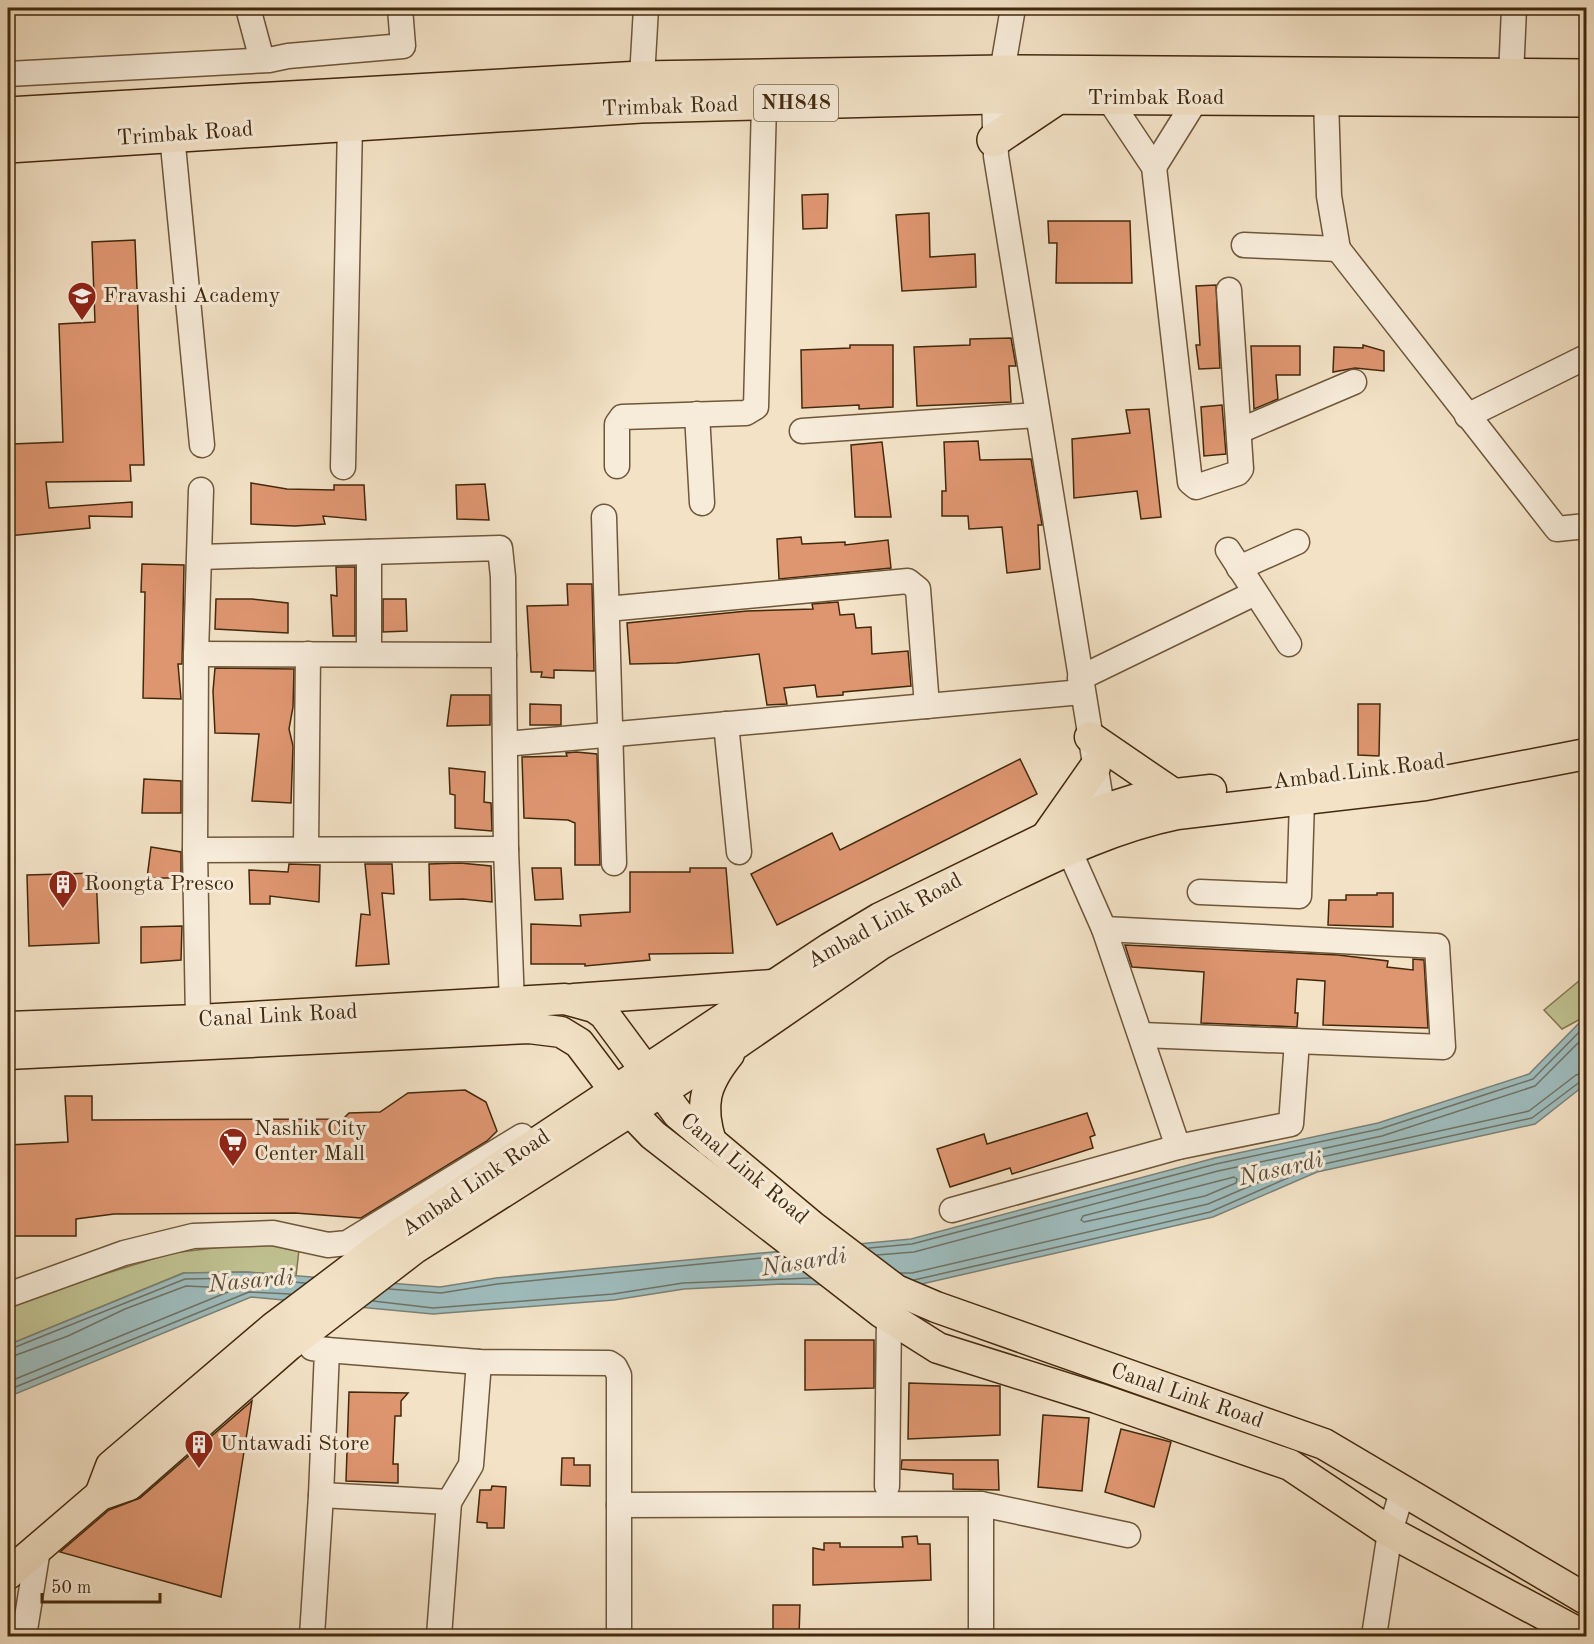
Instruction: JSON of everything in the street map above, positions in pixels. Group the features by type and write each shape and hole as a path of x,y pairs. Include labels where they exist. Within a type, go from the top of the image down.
{"highway":[{"name":"Trimbak Road","path":"8,114 270,93 642,92 1587,76"},
{"name":"Trimbak Road","path":"8,146 350,123 642,92 764,104 998,85 1058,97 1587,100"},
{"path":"994,140 1058,97"}],"main road":[{"name":"Ambad Link Road","path":"300,1338 415,1248 654,1081 774,985 880,918 1059,838 1104,822 1140,798 1430,765 1587,732"},
{"path":"1090,737 1172,793"},
{"name":"Ambad Link Road","path":"1104,822 1137,822 1177,814 1425,786 1587,754"},
{"path":"1059,838 1095,766"},
{"name":"Ambad Link Road","path":"654,1081 739,1042 881,944 1059,838"},
{"path":"565,999 774,985"},
{"name":"Canal Link Road","path":"8,1027 198,1020 512,1004 565,999 594,1007 604,1014 678,1114 711,1142 802,1235"},
{"name":"Canal Link Road","path":"8,1054 540,1028 571,1036 579,1043 623,1101 671,1150 802,1235 938,1348 1096,1398 1290,1466 1390,1532 1584,1636"},
{"path":"711,1142 703,1111 708,1088 717,1069 739,1042"},
{"name":"Ambad Link Road","path":"300,1338 384,1244 513,1150 570,1120 623,1101"},
{"name":"Canal Link Road","path":"884,1302 947,1311 1324,1444 1587,1599"},
{"path":"8,1574 100,1495 111,1466 300,1338"}],"street":[{"path":"248,8 266,60 270,93"},
{"path":"8,74 266,60 403,46 400,8"},
{"path":"642,92 646,8"},
{"path":"1013,8 998,85 994,140 1104,822"},
{"path":"1511,76 1514,8"},
{"path":"1108,98 1154,167 1191,485 1196,487 1239,471 1239,431 1229,290"},
{"path":"1154,167 1197,98"},
{"path":"1326,99 1329,196 1338,249 1557,529 1587,526"},
{"path":"617,466 617,423 622,417 746,413 756,407 758,401 764,104"},
{"path":"343,467 350,123"},
{"path":"172,135 202,445"},
{"path":"1244,245 1338,249"},
{"path":"1467,416 1587,357"},
{"path":"1239,431 1354,382"},
{"path":"697,414 702,503"},
{"path":"802,431 1037,415"},
{"path":"198,1020 195,850 196,654 201,490"},
{"path":"604,516 614,863"},
{"path":"1288,644 1233,559 1298,542"},
{"path":"200,557 500,548 506,744 506,849 512,1004"},
{"path":"369,552 369,654"},
{"path":"607,609 909,580 918,589 927,706"},
{"path":"506,744 927,706 1081,685 1255,593"},
{"path":"196,654 504,655"},
{"path":"306,848 308,654"},
{"path":"726,724 739,852"},
{"path":"1200,892 1299,896 1302,800"},
{"path":"1059,838 1104,929 1142,1035 1178,1147"},
{"path":"195,850 506,849"},
{"path":"1104,929 1437,946 1443,1047 1142,1035"},
{"path":"952,1210 1178,1147 1291,1124 1297,1041"},
{"path":"8,1294 124,1253 193,1236 273,1233 328,1245 347,1243 513,1150"},
{"path":"884,1302 886,1486"},
{"path":"312,1636 321,1495 300,1338 479,1362 609,1363 615,1367 619,1375 619,1636"},
{"path":"439,1636 449,1502 471,1465 479,1362"},
{"path":"1374,1636 1390,1532 1402,1492"},
{"path":"321,1495 449,1502"},
{"path":"619,1505 981,1504 1128,1535"},
{"path":"981,1504 981,1636"},
{"path":"24,1636 38,1549"}],"green space":[{"path":"1586,975 1586,1016 1562,1029 1544,1010"},
{"path":"256,1243 299,1250 296,1276 245,1272 183,1273 8,1345 8,1304 172,1253"}],"water":[{"name":"Nasardi","path":"1586,1016 1586,1084 1535,1124 1317,1172 1213,1217 913,1286 782,1284 684,1289 614,1300 433,1314 251,1297 8,1397 8,1345 184,1273 246,1272 440,1287 496,1278 911,1239 1215,1158 1378,1123 1529,1074"}],"building":[{"path":"828,194 827,228 803,229 802,195"},
{"path":"929,213 930,257 975,254 976,287 902,291 896,215"},
{"path":"1048,221 1130,221 1132,283 1056,283 1057,243 1049,243"},
{"path":"135,240 144,465 130,465 131,481 46,482 49,508 132,502 132,517 89,516 90,528 8,536 8,450 13,450 12,444 63,442 59,324 95,322 92,242"},
{"path":"1216,285 1220,368 1199,369 1196,345 1200,345 1196,286"},
{"path":"1011,338 1016,366 1009,366 1011,402 917,406 914,347 970,345 970,339"},
{"path":"850,345 893,345 893,407 859,409 859,405 802,408 801,350 850,348"},
{"path":"1363,345 1384,351 1384,371 1355,368 1333,372 1334,347 1363,348"},
{"path":"1251,346 1300,346 1300,375 1276,375 1278,399 1254,409"},
{"path":"1222,405 1226,454 1204,456 1201,407"},
{"path":"1149,409 1161,517 1141,519 1137,491 1074,498 1072,439 1130,433 1126,410"},
{"path":"978,441 980,460 1031,459 1042,525 1038,525 1040,569 1007,573 1002,527 969,529 968,516 942,516 942,491 946,491 944,442"},
{"path":"882,442 891,517 855,517 851,445"},
{"path":"251,483 287,489 334,490 334,485 364,485 366,520 323,516 325,524 295,526 251,524"},
{"path":"485,484 489,520 457,519 456,485"},
{"path":"801,537 802,544 845,542 845,545 888,540 891,568 779,579 777,539"},
{"path":"142,564 184,565 182,664 178,664 181,699 143,698 145,592 141,592"},
{"path":"336,567 355,567 355,636 333,636 331,595 337,596"},
{"path":"567,584 592,584 594,671 554,670 554,678 541,677 542,672 531,672 527,606 568,605"},
{"path":"216,599 252,599 288,603 288,633 215,629"},
{"path":"383,599 406,599 407,631 383,632"},
{"path":"838,602 840,615 854,614 856,628 871,627 872,654 908,651 911,686 843,692 843,695 817,697 815,685 784,688 787,704 767,705 759,654 677,663 630,664 627,623 747,611 813,609 812,604"},
{"path":"215,668 294,669 293,707 289,729 293,746 291,803 252,801 259,734 215,733 213,691"},
{"path":"451,695 490,695 490,725 447,726"},
{"path":"530,704 561,705 561,725 530,725"},
{"path":"1358,704 1380,704 1379,756 1358,755"},
{"path":"566,753 597,754 600,865 575,865 575,823 568,820 524,818 522,757 567,756"},
{"path":"1020,759 1037,794 777,925 751,874 832,833 840,850"},
{"path":"449,768 485,772 484,802 491,803 492,831 455,828 455,795 450,794"},
{"path":"144,779 181,781 181,813 142,813"},
{"path":"151,847 181,852 181,878 147,878"},
{"path":"460,863 491,866 492,902 463,899 430,900 429,864"},
{"path":"289,864 320,865 319,902 270,896 270,904 250,904 249,870 288,872"},
{"path":"365,864 392,864 394,894 382,893 389,964 356,966 361,914 370,915"},
{"path":"532,868 561,868 563,899 535,900"},
{"path":"690,868 726,868 733,953 649,954 650,960 585,966 585,964 531,964 531,924 581,926 580,915 630,912 630,872 690,872"},
{"name":"Roongta Presco","path":"96,873 99,943 29,946 27,875"},
{"path":"1377,893 1393,893 1393,927 1328,925 1329,900 1346,900 1346,895 1377,895"},
{"path":"182,926 181,960 141,963 141,927"},
{"path":"1125,945 1338,955 1388,961 1387,967 1413,970 1413,959 1424,960 1428,1028 1323,1025 1325,981 1297,979 1295,1013 1298,1013 1297,1027 1201,1023 1204,972 1132,967"},
{"path":"465,1090 486,1102 497,1131 487,1141 361,1218 295,1213 114,1214 76,1219 76,1236 8,1236 8,1145 68,1142 65,1096 92,1096 92,1120 343,1119 349,1113 380,1112 408,1093"},
{"path":"1087,1113 1095,1135 1090,1137 1093,1148 1012,1174 1010,1168 950,1187 937,1149 984,1134 987,1144"},
{"path":"805,1340 874,1340 874,1388 805,1390"},
{"path":"909,1383 1000,1386 1000,1435 908,1439"},
{"path":"349,1392 408,1393 401,1401 401,1416 395,1416 393,1464 398,1464 398,1483 346,1481"},
{"name":"Untawadi Store","path":"252,1401 221,1597 60,1552 109,1510 140,1498"},
{"path":"1043,1415 1089,1418 1082,1491 1038,1487"},
{"path":"1121,1429 1171,1442 1154,1507 1105,1492"},
{"path":"562,1458 574,1458 574,1465 590,1465 590,1486 561,1485"},
{"path":"902,1460 998,1460 999,1490 953,1489 953,1474 901,1469"},
{"path":"492,1486 506,1487 504,1528 487,1528 487,1523 477,1522 480,1490 491,1490"},
{"path":"917,1536 918,1544 930,1544 931,1580 813,1585 813,1548 824,1550 824,1543 840,1543 840,1547 903,1547 902,1537"},
{"path":"773,1605 800,1605 799,1636 773,1636"}],"place":[{"name":"Fravashi Academy","path":"82,322"},
{"name":"Roongta Presco","path":"63,910"},
{"name":"Nashik City Center Mall","path":"233,1168"},
{"name":"Untawadi Store","path":"199,1470"}]}
